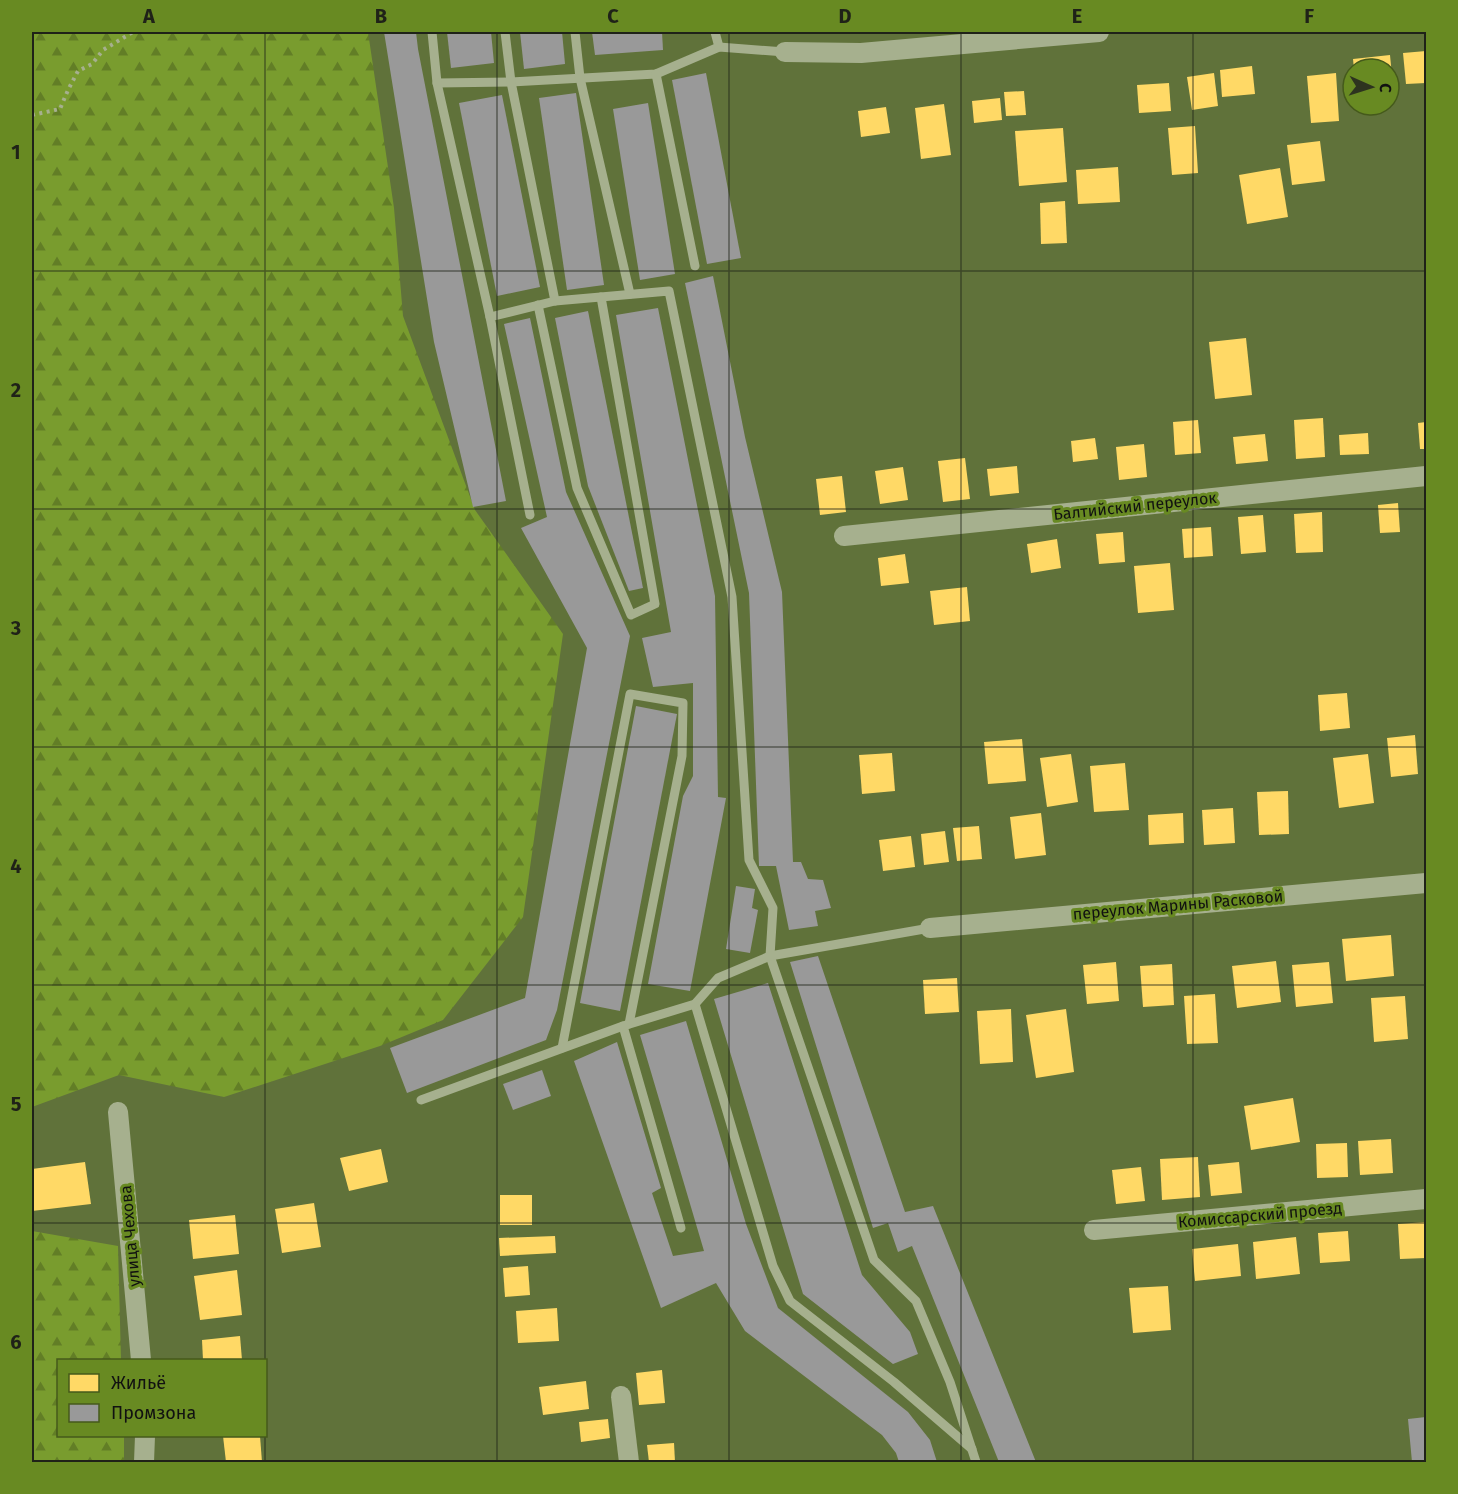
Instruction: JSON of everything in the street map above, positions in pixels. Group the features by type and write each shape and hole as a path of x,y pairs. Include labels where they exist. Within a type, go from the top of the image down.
{"street":[{"path":"785,52 861,53 1099,32"},
{"name":"Балтийский переулок","path":"844,536 1426,476"},
{"name":"переулок Марины Расковой","path":"930,928 1426,883"},
{"name":"улица Чехова","path":"118,1112 141,1359"},
{"name":"Комиссарский проезд","path":"1094,1230 1426,1200"},
{"path":"621,1396 629,1462"},
{"path":"144,1462 145,1437"}],"lane":[{"path":"432,32 437,83 490,318 530,515"},
{"path":"505,32 511,82 555,301"},
{"path":"575,32 580,78 630,294"},
{"path":"715,32 719,47"},
{"path":"437,83 511,82 656,74 719,47 785,52"},
{"path":"656,74 695,266"},
{"path":"490,318 555,301 669,291 732,597 749,860 773,908 770,956 874,1260 916,1301 950,1382 976,1462"},
{"path":"538,304 577,488 631,615 655,604 601,297"},
{"path":"561,1048 630,694 683,703 682,756 626,1025 681,1228"},
{"path":"421,1100 626,1025 695,1004 718,978 770,956 930,928"},
{"path":"695,1004 773,1266 790,1301 894,1382 972,1449"}],"path":[{"path":"32,115 60,109 78,71 92,64 103,50 133,32"}],"green space":[{"path":"32,32 368,32 394,208 403,316 475,510 563,634 523,917 443,1020 380,1046 224,1097 119,1075 32,1107"},
{"path":"32,1231 118,1246 121,1359 57,1359 57,1437 124,1437 124,1462 32,1462"}],"building: Жильё":[{"path":"1426,51 1426,83 1406,84 1403,53"},
{"path":"1252,66 1255,94 1222,97 1220,70"},
{"path":"1214,73 1218,106 1192,110 1187,77"},
{"path":"1336,73 1339,121 1311,123 1307,76"},
{"path":"1169,83 1171,111 1139,113 1137,85"},
{"path":"1024,91 1026,115 1006,116 1004,92"},
{"path":"1000,98 1002,120 974,123 972,101"},
{"path":"944,104 951,155 921,159 915,108"},
{"path":"886,107 890,133 861,137 858,111"},
{"path":"1195,126 1198,173 1172,175 1168,128"},
{"path":"1063,128 1067,182 1019,186 1015,131"},
{"path":"1320,141 1325,181 1292,185 1287,145"},
{"path":"1118,167 1120,202 1078,204 1076,170"},
{"path":"1280,168 1288,217 1247,224 1239,175"},
{"path":"1065,201 1067,243 1041,244 1040,203"},
{"path":"1246,338 1252,395 1215,399 1209,342"},
{"path":"1323,418 1325,457 1296,459 1294,420"},
{"path":"1198,420 1201,453 1175,455 1173,422"},
{"path":"1426,422 1426,449 1420,449 1418,423"},
{"path":"1368,433 1369,454 1340,455 1339,435"},
{"path":"1265,434 1268,461 1236,464 1233,437"},
{"path":"1095,438 1098,459 1073,462 1071,441"},
{"path":"1144,444 1147,477 1119,480 1116,447"},
{"path":"965,458 970,499 943,502 938,461"},
{"path":"1017,466 1019,493 990,496 987,469"},
{"path":"903,467 908,500 880,504 875,471"},
{"path":"842,476 846,512 820,515 816,479"},
{"path":"1398,503 1400,532 1380,533 1378,505"},
{"path":"1322,512 1323,552 1296,553 1294,514"},
{"path":"1263,515 1266,552 1241,554 1238,517"},
{"path":"1211,527 1213,556 1184,558 1182,529"},
{"path":"1123,532 1125,562 1099,564 1096,534"},
{"path":"1057,539 1061,568 1031,573 1027,544"},
{"path":"905,554 909,583 881,586 878,558"},
{"path":"1170,563 1174,610 1138,613 1134,566"},
{"path":"967,587 970,621 934,625 930,591"},
{"path":"1347,693 1350,728 1320,731 1318,695"},
{"path":"1415,735 1418,774 1391,777 1387,738"},
{"path":"1022,739 1026,781 988,784 984,742"},
{"path":"892,753 895,791 862,794 859,755"},
{"path":"1071,754 1078,802 1047,807 1040,758"},
{"path":"1368,754 1374,803 1339,808 1333,758"},
{"path":"1125,763 1129,810 1094,812 1090,766"},
{"path":"1288,791 1289,834 1259,835 1257,792"},
{"path":"1233,808 1235,843 1204,845 1202,810"},
{"path":"1041,813 1046,855 1015,859 1010,817"},
{"path":"1183,813 1184,843 1149,845 1148,815"},
{"path":"979,826 982,859 957,861 953,828"},
{"path":"945,831 949,862 924,865 921,834"},
{"path":"911,836 915,867 883,871 879,840"},
{"path":"1391,935 1394,976 1346,981 1342,939"},
{"path":"1276,961 1281,1002 1237,1008 1232,966"},
{"path":"1116,962 1119,1001 1087,1004 1083,965"},
{"path":"1329,962 1333,1003 1296,1007 1292,965"},
{"path":"1172,964 1174,1005 1143,1007 1140,966"},
{"path":"957,978 959,1012 925,1014 923,980"},
{"path":"1215,994 1218,1043 1187,1044 1184,996"},
{"path":"1405,996 1408,1039 1374,1042 1371,998"},
{"path":"1011,1009 1013,1062 980,1064 977,1011"},
{"path":"1066,1009 1074,1072 1036,1078 1026,1015"},
{"path":"1293,1098 1300,1142 1251,1150 1244,1106"},
{"path":"1391,1139 1393,1173 1360,1175 1358,1141"},
{"path":"1347,1143 1348,1177 1317,1178 1316,1144"},
{"path":"381,1149 388,1182 349,1191 340,1158"},
{"path":"1198,1157 1200,1197 1162,1200 1160,1159"},
{"path":"85,1162 91,1204 32,1211 32,1169"},
{"path":"1239,1162 1242,1193 1211,1196 1208,1165"},
{"path":"1141,1167 1145,1201 1116,1204 1112,1170"},
{"path":"500,1195 532,1195 532,1225 500,1225"},
{"path":"314,1203 321,1247 282,1253 275,1209"},
{"path":"235,1215 239,1254 193,1259 189,1220"},
{"path":"1426,1222 1426,1258 1400,1259 1398,1224"},
{"path":"1348,1231 1350,1261 1320,1263 1318,1233"},
{"path":"555,1236 556,1253 500,1256 499,1238"},
{"path":"1296,1237 1300,1274 1256,1279 1253,1242"},
{"path":"1238,1244 1241,1276 1195,1281 1192,1249"},
{"path":"528,1266 530,1295 505,1297 503,1268"},
{"path":"237,1270 242,1315 200,1320 194,1276"},
{"path":"1168,1286 1171,1330 1133,1333 1129,1288"},
{"path":"557,1308 559,1341 518,1343 516,1311"},
{"path":"240,1336 242,1359 203,1359 202,1340"},
{"path":"662,1370 665,1403 639,1405 636,1373"},
{"path":"586,1381 589,1409 543,1415 539,1387"},
{"path":"608,1419 610,1438 581,1442 579,1422"},
{"path":"223,1437 260,1437 262,1462 226,1462"},
{"path":"674,1443 675,1462 649,1462 647,1445"}],"building: Промзона":[{"path":"384,32 416,32 506,501 473,507 434,342"},
{"path":"447,32 491,32 494,63 451,68"},
{"path":"520,32 562,32 565,64 524,69"},
{"path":"592,32 662,32 663,50 595,55"},
{"path":"706,73 741,258 707,264 672,80"},
{"path":"576,93 604,285 567,290 539,98"},
{"path":"502,95 540,287 497,296 459,103"},
{"path":"648,103 675,274 640,280 613,109"},
{"path":"713,276 745,437 782,592 793,862 801,862 808,879 823,880 831,908 815,911 818,926 789,930 776,866 759,866 749,593 685,283"},
{"path":"658,308 715,596 718,797 726,798 690,991 648,984 683,796 693,776 693,683 653,687 642,638 671,632 616,315"},
{"path":"588,311 643,588 629,591 588,486 555,318"},
{"path":"530,318 566,492 630,636 557,1010 546,1040 407,1093 390,1048 525,998 587,648 521,528 547,517 504,324"},
{"path":"636,706 677,714 620,1011 580,1003"},
{"path":"736,886 755,889 752,908 758,910 750,953 726,949"},
{"path":"818,956 905,1212 933,1206 1036,1462 999,1462 912,1246 898,1252 888,1223 873,1228 790,962"},
{"path":"768,983 862,1275 910,1332 918,1354 893,1364 803,1294 714,999"},
{"path":"686,1021 746,1224 778,1308 908,1412 930,1440 937,1462 899,1462 896,1453 882,1435 745,1331 716,1283 661,1308 574,1061 617,1042 661,1188 652,1193 673,1256 704,1251 640,1035"},
{"path":"542,1070 551,1096 513,1110 503,1084"},
{"path":"1426,1417 1426,1462 1412,1462 1408,1419"}]}
